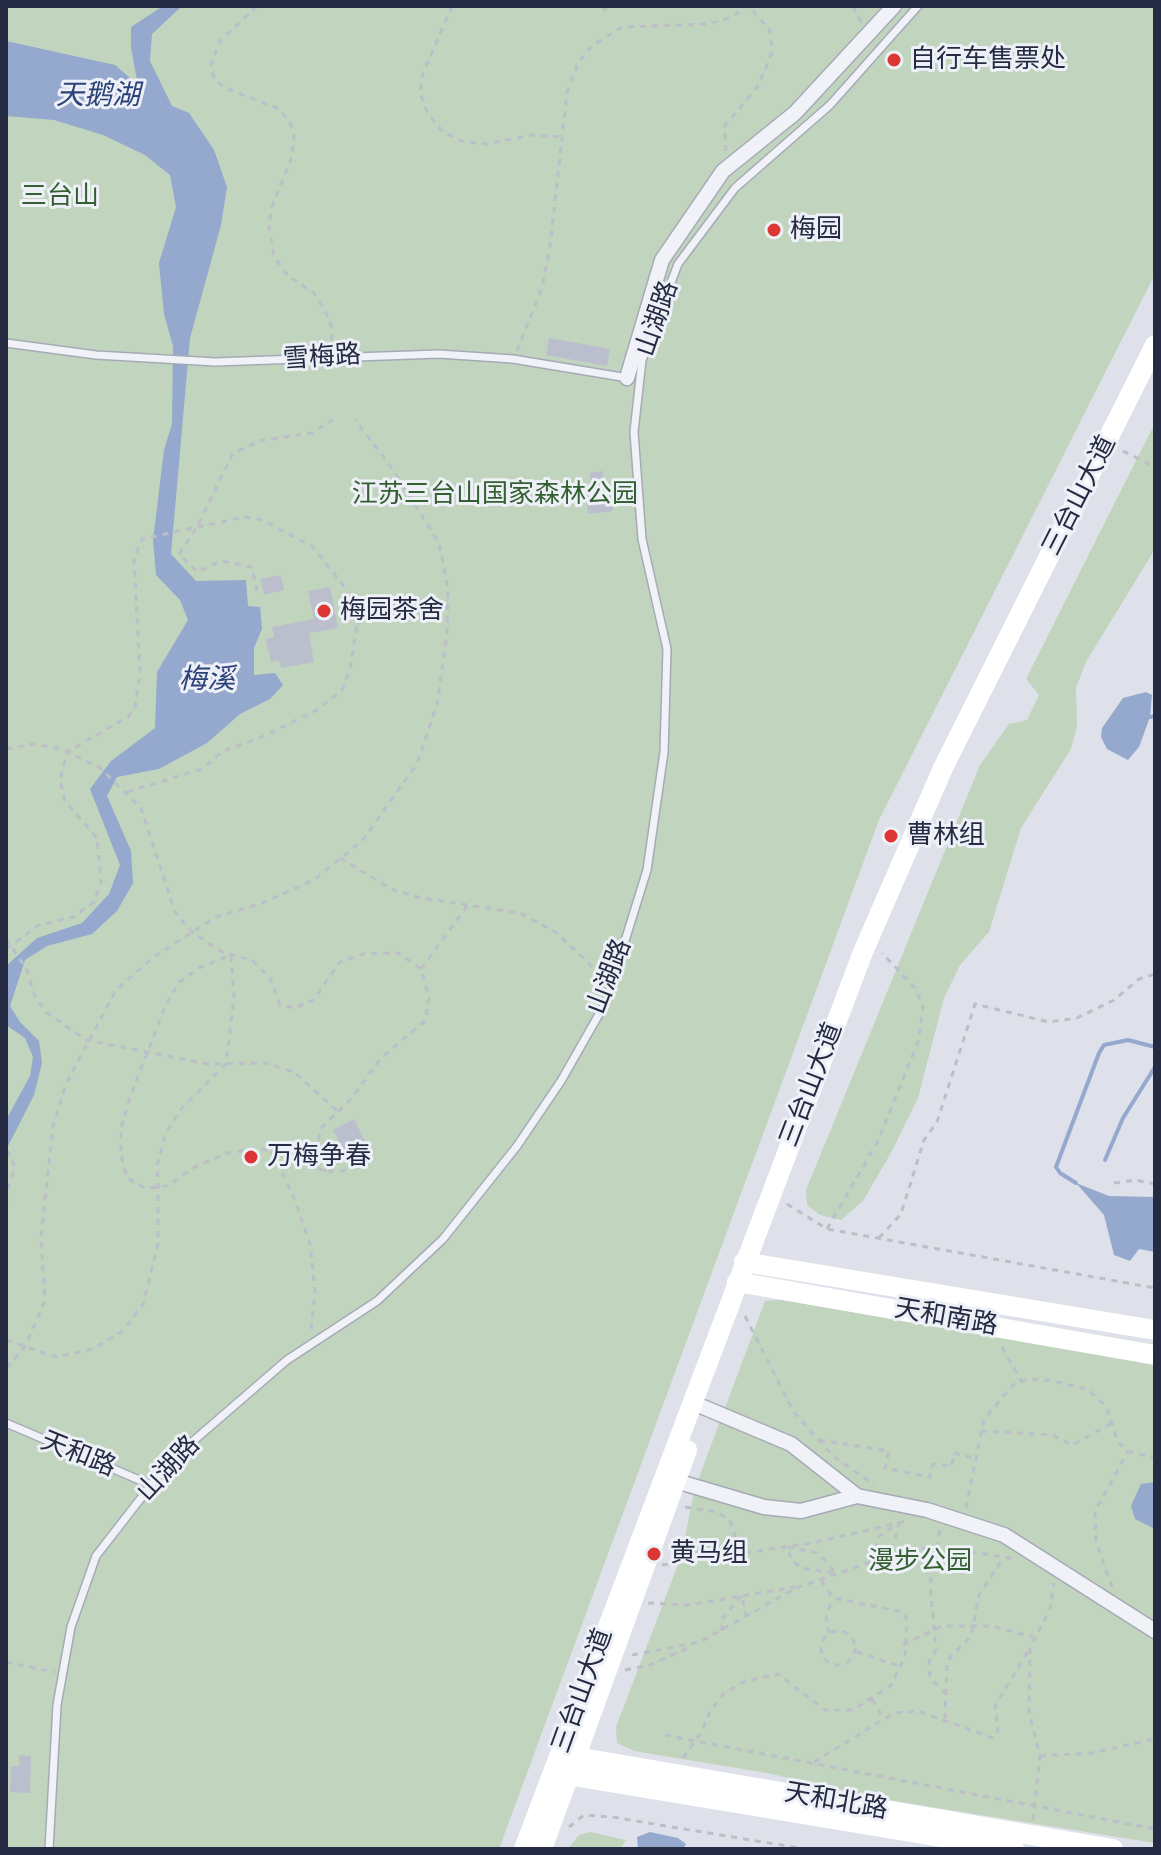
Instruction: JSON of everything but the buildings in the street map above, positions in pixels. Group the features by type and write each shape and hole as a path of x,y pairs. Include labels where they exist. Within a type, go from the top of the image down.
{"main road":[{"name":"三台山大道","path":"542,1849 565,1765 863,952 943,768 1155,345"},
{"name":"三台山大道","path":"524,1849 610,1666 741,1308 747,1273 782,1200 878,949 955,766 1155,368"},
{"name":"天和南路","path":"747,1273 990,1326 1155,1355"},
{"name":"天和南路","path":"747,1273 1155,1330"},
{"name":"天和北路","path":"565,1765 672,1775 1113,1849"},
{"name":"天和北路","path":"565,1765 1014,1849"}],"street":[{"path":"633,379 662,260 730,164 795,113 894,6"},
{"path":"703,1407 791,1444 857,1496 941,1515 1004,1535 1155,1631"},
{"path":"676,1481 764,1507 801,1511 857,1496"}],"lane":[{"name":"山湖路","path":"49,1849 57,1705 62,1673 71,1627 96,1556 169,1462 310,1343 377,1301 443,1239 517,1146 561,1081 606,1002 647,870 664,752 667,649 642,539 633,379 678,264 735,188 830,105 918,6"},
{"name":"雪梅路","path":"6,343 163,360 215,362 332,360 408,354 513,359 633,379"},
{"name":"天和路","path":"6,1423 151,1485"}],"path":[{"path":"257,6 220,41 211,64 214,78 223,87 277,108 289,120 294,135 292,157 271,209 269,229 274,256 288,276 314,293 323,307 331,324 332,360"},
{"path":"452,6 423,73 420,92 427,112 443,132 462,141 486,144 533,135 563,137"},
{"path":"513,359 542,288 572,77 593,45 632,24 708,24 730,18 748,6 770,31 772,53 758,86 724,127 730,164"},
{"path":"257,591 252,567 222,561 197,572 179,554 197,527 233,453 263,440 312,433 337,417"},
{"path":"6,1368 24,1348 45,1301 41,1238 53,1126 66,1084 86,1040 116,990 155,956 216,917 260,904 314,880 362,841 417,764 437,704 447,633 448,601 439,543 409,493 355,420"},
{"path":"1115,448 1155,467"},
{"path":"6,949 39,925 73,917 94,902 101,882 97,838 65,801 60,781 67,752 128,717 135,708 140,673 133,594 136,548 142,539 244,517 262,520 313,547 343,585 357,624 350,669 342,690 317,710 262,737 223,751 202,769 124,793"},
{"path":"357,624 388,606 411,601 448,601"},
{"path":"6,749 34,744 67,752 99,767 141,808 165,890 175,912 192,932 231,955 252,960 270,978 280,1005 295,1008 313,1000 340,962 363,954 398,953 421,969 429,998 425,1021 381,1058 321,1128 318,1142 325,1172"},
{"path":"340,858 391,889 421,898 520,913 557,933 611,985"},
{"path":"421,969 469,903"},
{"path":"6,939 26,968 35,997 46,1012 86,1040 207,1064 265,1063 294,1072 337,1111"},
{"path":"827,1229 878,1141 918,1042 923,1008 916,989 878,949"},
{"path":"231,955 199,968 179,982 165,1007 121,1128 121,1155 127,1178 145,1188 167,1186 195,1167 228,1153 271,1150 288,1152 325,1172 347,1170 362,1148"},
{"path":"6,1340 56,1357 93,1349 124,1330 143,1304 158,1244 157,1166 165,1135 181,1109 226,1064 234,997 231,955"},
{"path":"879,1238 901,1214 924,1140 937,1122 975,1004 1049,1022 1077,1018 1114,1000 1139,979 1155,974"},
{"path":"271,1150 310,1244 315,1290 310,1343"},
{"path":"6,1151 12,1156 14,1169 7,1193 6,1230"},
{"path":"1114,1183 1135,1180 1155,1184"},
{"path":"782,1200 810,1221 827,1229 1155,1288"},
{"path":"741,1308 793,1411 832,1455 884,1491"},
{"path":"990,1326 1022,1382"},
{"path":"964,1522 981,1431 999,1398 1022,1382 1054,1381 1089,1390 1107,1408 1118,1442 1128,1451 1155,1458"},
{"path":"981,1431 1052,1435 1072,1445 1112,1423"},
{"path":"819,1440 889,1451 885,1468 930,1477 933,1464 952,1466 954,1453 974,1458"},
{"path":"1111,1603 1112,1588 1096,1542 1095,1511 1128,1451"},
{"path":"668,1505 718,1512 730,1521 741,1554"},
{"path":"941,1515 930,1585 936,1650 929,1662 930,1678 946,1694"},
{"path":"646,1566 788,1547 913,1520"},
{"path":"885,1557 894,1543 899,1523"},
{"path":"872,1561 879,1536 899,1523"},
{"path":"788,1547 818,1553 836,1573"},
{"path":"788,1547 791,1559 801,1568 836,1573"},
{"path":"610,1666 650,1665 746,1619 803,1586 885,1557 921,1548 1017,1560"},
{"path":"945,1719 947,1661 971,1636 979,1595 1004,1557"},
{"path":"1030,1835 1040,1756 1029,1712 1030,1648 1050,1609 1057,1567"},
{"path":"672,1775 724,1693 766,1675 778,1674 825,1710 853,1710 891,1685 902,1667 907,1621 903,1612 833,1598 820,1579"},
{"path":"633,1602 689,1605 803,1586"},
{"path":"742,1595 746,1619"},
{"path":"722,1631 722,1619 742,1595"},
{"path":"833,1598 826,1615 829,1633 820,1647 827,1662 844,1664 855,1652"},
{"path":"903,1645 936,1629 974,1625 1033,1637"},
{"path":"829,1633 840,1631 850,1636 855,1652"},
{"path":"610,1666 700,1642"},
{"path":"811,1764 894,1713 918,1711 993,1738 998,1731 995,1706 1030,1648"},
{"path":"855,1652 902,1667"},
{"path":"7,1664 62,1673"},
{"path":"872,1699 884,1719"},
{"path":"665,1735 1155,1829"},
{"path":"1040,1756 1091,1753 1155,1739"},
{"path":"567,1830 584,1815 612,1817 805,1849"}],"green space":[{"name":"江苏三台山国家森林公园","path":"6,6 1155,6 1155,274 879,820 499,1849 6,1849"},
{"path":"1155,423 1155,549 1086,662 1076,688 1077,727 1071,749 1021,828 989,932 960,965 944,998 918,1098 892,1151 863,1201 841,1220 820,1215 807,1205 806,1190 980,765 1009,724 1027,720 1039,695 1026,679"},
{"name":"漫步公园","path":"782,1300 1155,1364 1155,1843 888,1800 767,1773 634,1751 617,1743 616,1727 682,1554 694,1491 765,1301"},
{"path":"590,1832 626,1840 620,1849 568,1849 579,1835"}],"water":[{"path":"163,6 182,6 152,34 150,61 172,106 189,113 214,150 227,187 221,225 190,338 171,554 196,581 246,580 248,606 260,607 262,629 254,648 254,675 275,673 283,685 270,699 240,714 207,743 159,769 117,777 107,796 131,851 133,883 117,911 92,934 47,946 25,960 10,1006 20,1022 39,1041 42,1063 34,1095 6,1150 6,1120 30,1076 33,1057 25,1038 6,1025 6,966 37,938 82,923 109,894 120,865 90,789 111,761 155,728 157,672 188,620 180,600 156,575 153,540 164,450 172,424 173,346 164,314 159,263 176,207 170,175 145,155 103,135 54,120 6,116 6,41 115,65 138,85 131,48 131,27"},
{"path":"1146,692 1152,695 1150,717 1139,747 1128,760 1107,749 1101,737 1102,728 1123,698"},
{"path":"1076,1183 1109,1196 1155,1197 1155,1252 1139,1249 1130,1261 1114,1255 1104,1215"},
{"path":"1155,1482 1155,1529 1135,1519 1131,1506 1141,1484"},
{"path":"650,1832 678,1838 686,1844 683,1849 638,1849 637,1837"}],"waterway":[{"path":"1150,717 1155,716"},
{"path":"1076,1183 1056,1167 1099,1053 1104,1045 1128,1040 1155,1047"},
{"path":"1105,1160 1123,1118 1155,1067"}],"place":[{"name":"自行车售票处","path":"894,60"},
{"name":"梅园","path":"774,230"},
{"name":"梅园茶舍","path":"324,611"},
{"name":"曹林组","path":"891,836"},
{"name":"万梅争春","path":"251,1157"},
{"name":"黄马组","path":"654,1554"}],"water label":[{"name":"天鹅湖","path":"98,97"},
{"name":"梅溪","path":"207,681"}],"park label":[{"name":"三台山","path":"60,197"}]}
